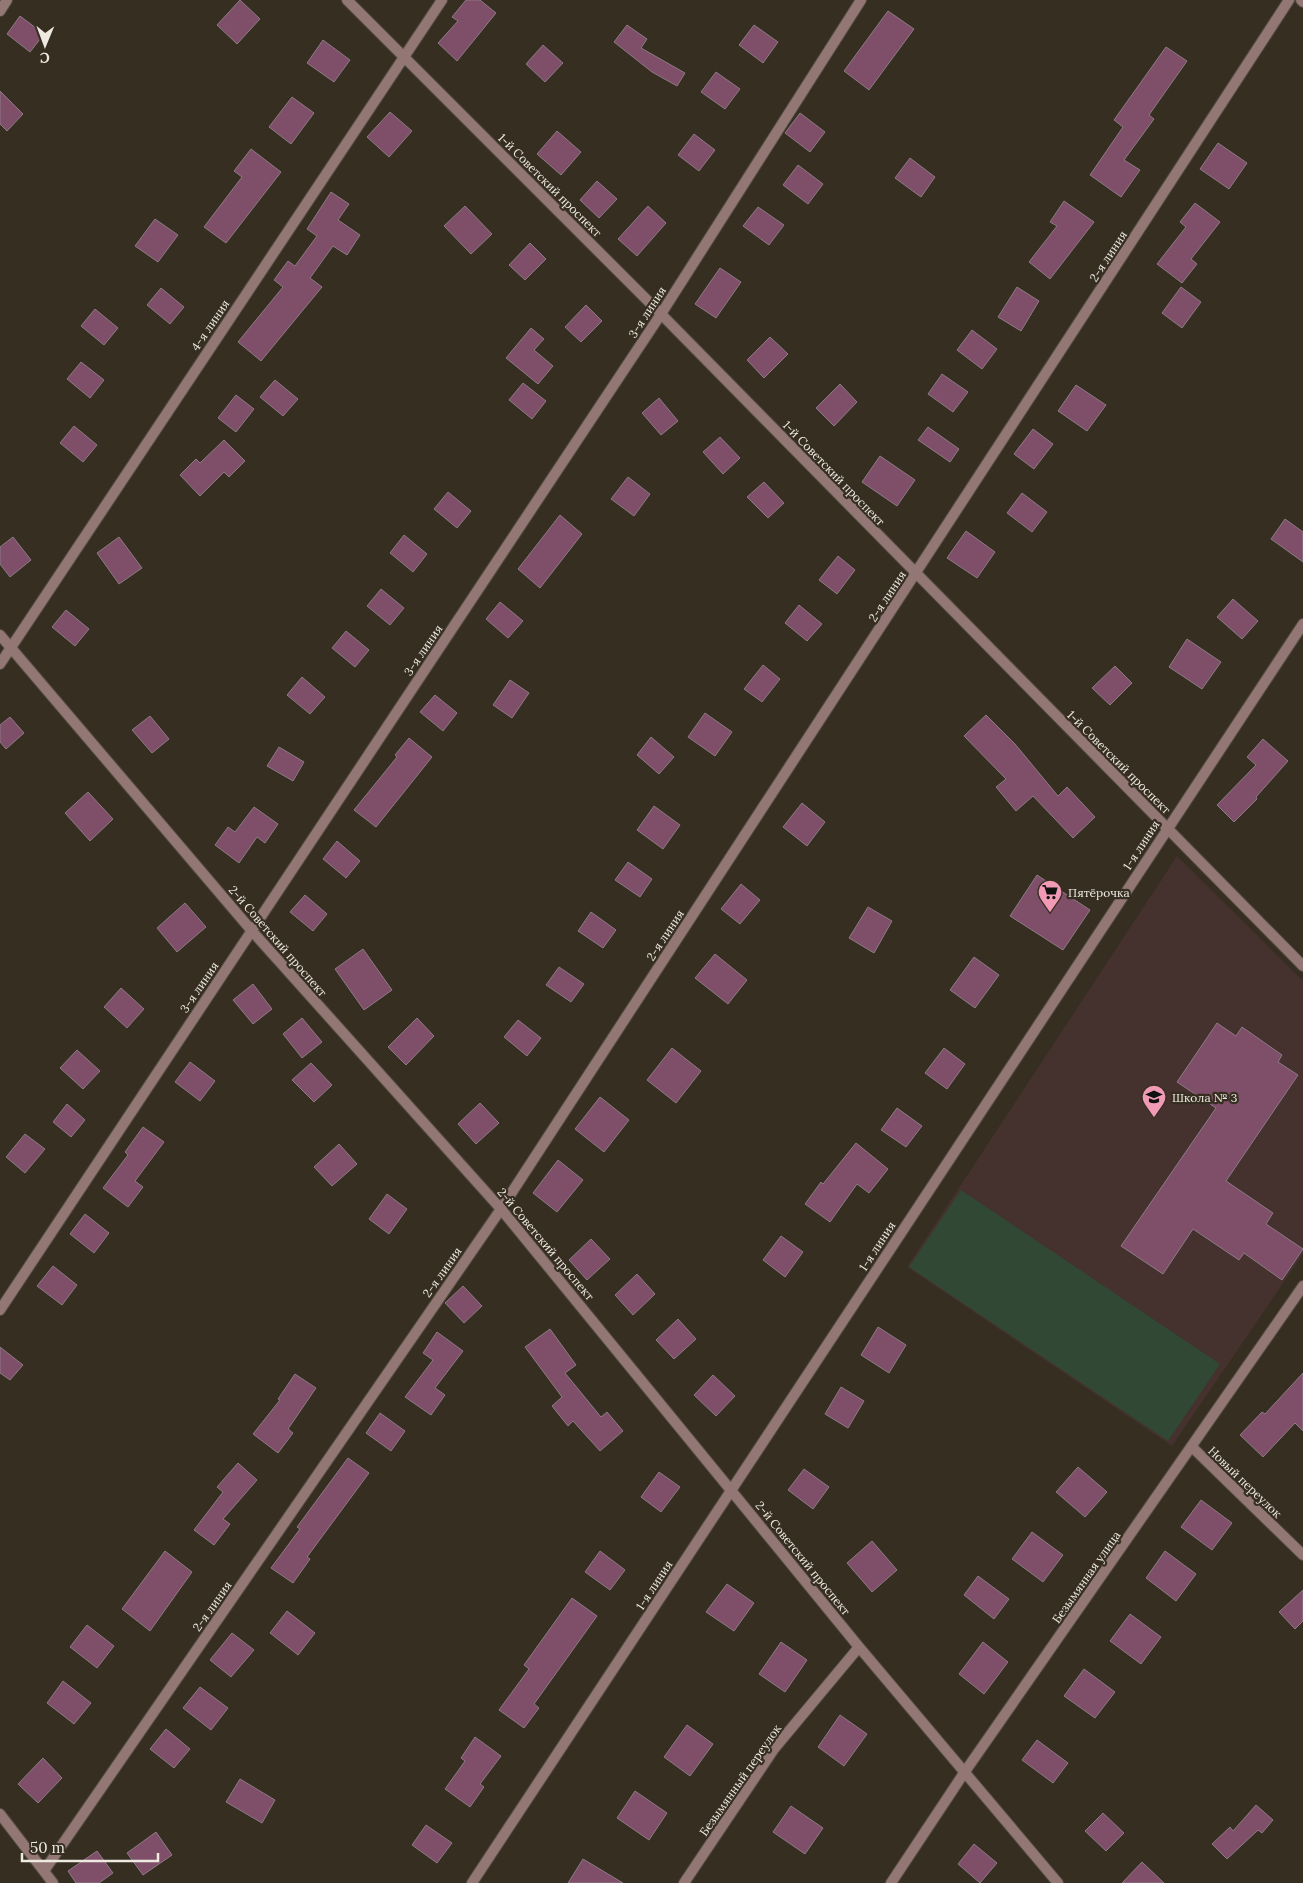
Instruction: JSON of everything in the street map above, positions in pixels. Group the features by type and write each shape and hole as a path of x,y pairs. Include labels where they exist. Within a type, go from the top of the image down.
{"street":[{"path":"0,10 7,0"},
{"name":"1-й Советский проспект","path":"346,0 661,314 1303,966"},
{"name":"4-я линия","path":"0,664 442,0"},
{"name":"3-я линия","path":"0,1310 661,314 861,0"},
{"name":"2-я линия","path":"44,1871 501,1209 1289,0"},
{"name":"1-я линия","path":"472,1883 1303,624"},
{"name":"2-й Советский проспект","path":"0,635 252,931 501,1209 859,1647 1058,1883"},
{"name":"Безымянная улица","path":"891,1883 964,1773 1303,1286"},
{"name":"Новый переулок","path":"1192,1447 1303,1555"},
{"name":"Безымянный переулок","path":"684,1883 774,1749 859,1647"},
{"path":"0,1814 53,1883"}],"shaded area":[{"name":"Школа № 3","path":"1177,856 1303,981 1303,1254 1172,1446 907,1267"}],"green space":[{"path":"961,1190 1220,1364 1168,1441 909,1267"}],"building":[{"path":"240,0 260,19 237,44 217,25"},
{"path":"466,0 480,0 496,13 457,61 438,43 458,21 452,17"},
{"path":"888,11 914,29 869,90 844,71"},
{"path":"20,16 44,34 30,52 7,34"},
{"path":"627,25 647,39 641,48 685,73 677,86 652,72 614,42"},
{"path":"754,25 778,42 763,63 739,45"},
{"path":"323,40 350,60 334,82 307,63"},
{"path":"543,45 563,63 545,82 526,64"},
{"path":"1166,47 1187,61 1149,115 1154,119 1124,160 1140,170 1121,197 1090,175 1123,127 1114,120"},
{"path":"716,72 740,89 725,109 701,92"},
{"path":"0,91 23,114 7,131 0,124"},
{"path":"292,97 314,113 291,144 269,127"},
{"path":"390,112 412,131 389,157 367,137"},
{"path":"800,113 825,132 810,152 785,133"},
{"path":"557,131 581,152 561,175 537,154"},
{"path":"694,134 715,150 699,171 678,155"},
{"path":"1218,143 1247,163 1229,189 1200,169"},
{"path":"251,149 281,172 226,243 204,227 242,177 234,171"},
{"path":"910,158 935,177 921,197 895,178"},
{"path":"798,165 823,184 808,204 783,185"},
{"path":"597,181 617,199 599,218 580,200"},
{"path":"331,192 349,204 338,220 360,235 347,255 333,246 310,278 322,287 261,361 238,342 283,287 274,280 288,261 295,266 317,236 307,229"},
{"path":"1064,201 1094,222 1050,279 1029,262 1057,226 1050,222"},
{"path":"1195,203 1220,222 1191,259 1197,264 1182,283 1157,264 1186,227 1180,222"},
{"path":"465,206 492,234 471,254 444,226"},
{"path":"648,206 666,223 637,256 618,239"},
{"path":"758,207 784,225 769,245 743,226"},
{"path":"155,219 178,235 158,262 135,246"},
{"path":"530,243 546,259 525,280 509,265"},
{"path":"720,268 741,282 716,318 695,304"},
{"path":"1017,287 1039,301 1021,331 998,317"},
{"path":"1181,287 1201,302 1182,328 1162,313"},
{"path":"161,288 184,307 170,324 147,305"},
{"path":"586,305 602,321 581,342 565,327"},
{"path":"95,309 118,328 104,345 81,326"},
{"path":"531,328 544,339 534,350 553,366 538,384 506,358"},
{"path":"972,330 997,349 982,369 957,350"},
{"path":"770,337 788,354 764,378 747,360"},
{"path":"81,362 104,380 90,398 67,379"},
{"path":"942,374 968,392 953,412 928,394"},
{"path":"275,380 298,399 283,416 260,397"},
{"path":"523,383 546,401 532,419 509,400"},
{"path":"840,384 857,402 834,426 816,408"},
{"path":"1076,385 1106,405 1087,431 1058,411"},
{"path":"236,395 254,409 236,432 218,418"},
{"path":"659,398 678,421 661,435 642,413"},
{"path":"74,426 97,445 83,462 60,443"},
{"path":"928,427 959,449 950,462 918,440"},
{"path":"1033,429 1053,444 1034,469 1014,454"},
{"path":"720,437 740,458 723,474 703,452"},
{"path":"224,440 245,461 229,477 224,472 200,496 180,475 196,459 200,463"},
{"path":"880,456 915,480 897,506 862,482"},
{"path":"628,477 650,494 634,516 611,499"},
{"path":"764,482 784,503 768,518 747,497"},
{"path":"448,492 471,511 457,528 434,509"},
{"path":"1022,493 1047,512 1032,532 1007,513"},
{"path":"560,515 582,534 540,588 518,569"},
{"path":"1285,519 1303,532 1303,562 1271,539"},
{"path":"966,531 995,552 977,578 947,558"},
{"path":"404,535 427,554 413,572 390,553"},
{"path":"13,537 31,560 10,577 0,564 0,547"},
{"path":"119,537 142,568 119,584 97,553"},
{"path":"838,556 855,570 837,594 819,580"},
{"path":"381,589 404,608 390,625 367,606"},
{"path":"1233,599 1258,621 1242,639 1217,617"},
{"path":"500,602 523,621 508,638 486,619"},
{"path":"799,605 822,624 807,641 785,623"},
{"path":"66,610 89,629 75,646 52,627"},
{"path":"346,631 369,650 355,667 332,648"},
{"path":"1187,639 1221,662 1202,689 1169,667"},
{"path":"763,665 780,679 762,702 744,689"},
{"path":"1115,666 1132,683 1110,705 1092,688"},
{"path":"302,677 325,697 310,714 287,695"},
{"path":"510,680 529,693 512,718 493,705"},
{"path":"435,695 457,713 443,731 420,712"},
{"path":"705,713 732,732 715,756 688,737"},
{"path":"986,715 1015,744 1058,796 1067,787 1095,817 1073,838 1033,796 1016,811 996,787 1006,779 964,736"},
{"path":"150,716 169,739 152,753 132,730"},
{"path":"10,717 24,733 6,749 0,742 0,725"},
{"path":"651,737 674,757 659,774 637,755"},
{"path":"409,738 432,757 376,827 354,810 397,757 395,755"},
{"path":"1263,739 1288,761 1256,797 1257,799 1234,822 1217,805 1256,765 1247,757"},
{"path":"279,747 304,762 293,781 267,766"},
{"path":"88,792 113,819 90,841 65,813"},
{"path":"802,803 825,822 807,846 783,827"},
{"path":"654,806 680,825 663,849 637,830"},
{"path":"254,807 278,824 265,843 257,837 239,863 215,845 228,827 235,832"},
{"path":"337,841 360,861 346,878 323,859"},
{"path":"628,862 652,879 640,897 615,880"},
{"name":"Пятёрочка","path":"1037,875 1090,910 1063,950 1010,916"},
{"path":"741,884 760,900 740,924 721,909"},
{"path":"305,895 327,914 313,931 290,912"},
{"path":"185,903 206,927 177,952 157,928"},
{"path":"868,907 892,921 874,953 849,938"},
{"path":"591,912 616,930 603,948 578,931"},
{"path":"363,949 392,990 364,1010 335,969"},
{"path":"715,954 747,980 728,1004 695,978"},
{"path":"974,957 999,975 975,1008 950,990"},
{"path":"559,967 584,984 571,1002 546,985"},
{"path":"253,984 272,1009 253,1024 233,1000"},
{"path":"121,988 144,1009 127,1028 104,1007"},
{"path":"302,1018 322,1042 302,1058 283,1034"},
{"path":"417,1018 434,1036 406,1065 388,1047"},
{"path":"518,1020 541,1038 527,1056 504,1037"},
{"path":"1217,1023 1236,1036 1242,1027 1282,1055 1278,1062 1298,1075 1226,1181 1273,1213 1266,1224 1303,1249 1282,1280 1244,1253 1239,1260 1193,1229 1163,1274 1121,1246 1216,1108 1177,1082"},
{"path":"672,1048 701,1071 676,1103 647,1080"},
{"path":"944,1048 965,1064 947,1089 925,1073"},
{"path":"77,1050 100,1071 83,1089 60,1068"},
{"path":"190,1062 215,1081 200,1101 175,1082"},
{"path":"311,1063 332,1085 314,1102 292,1080"},
{"path":"600,1097 629,1120 604,1152 575,1129"},
{"path":"480,1103 499,1123 476,1144 458,1124"},
{"path":"67,1104 85,1120 71,1137 53,1122"},
{"path":"897,1108 922,1126 906,1147 881,1130"},
{"path":"143,1127 164,1142 135,1181 143,1187 128,1207 103,1188 128,1155 125,1152"},
{"path":"25,1134 45,1149 25,1173 6,1157"},
{"path":"856,1143 888,1169 869,1193 857,1184 830,1222 805,1204 821,1182 823,1184"},
{"path":"339,1144 357,1164 332,1186 314,1167"},
{"path":"558,1160 583,1180 557,1212 533,1193"},
{"path":"387,1194 407,1209 389,1234 369,1219"},
{"path":"85,1214 109,1233 94,1253 70,1234"},
{"path":"781,1236 803,1252 785,1277 763,1260"},
{"path":"591,1239 610,1259 587,1280 569,1260"},
{"path":"53,1266 77,1285 62,1305 37,1286"},
{"path":"637,1274 655,1294 633,1315 615,1295"},
{"path":"463,1286 482,1306 464,1323 445,1303"},
{"path":"678,1319 696,1339 674,1359 656,1340"},
{"path":"878,1327 906,1345 889,1373 861,1355"},
{"path":"550,1329 576,1365 565,1373 601,1417 607,1412 623,1431 600,1451 573,1421 568,1426 552,1406 562,1397 525,1347"},
{"path":"437,1332 463,1351 435,1388 445,1395 431,1415 405,1397 433,1360 423,1353"},
{"path":"0,1347 23,1365 10,1380 0,1373"},
{"path":"1303,1373 1303,1431 1295,1423 1263,1457 1240,1435 1262,1412 1265,1414"},
{"path":"295,1374 316,1388 288,1429 293,1433 278,1453 253,1434 280,1400 278,1399"},
{"path":"713,1375 735,1396 716,1416 694,1395"},
{"path":"841,1387 864,1401 848,1428 825,1414"},
{"path":"380,1413 405,1431 391,1451 366,1433"},
{"path":"348,1458 369,1473 307,1557 310,1559 293,1583 271,1568 300,1529 297,1527"},
{"path":"238,1463 257,1480 223,1519 230,1524 214,1545 194,1530 223,1492 217,1487"},
{"path":"1078,1467 1107,1492 1085,1517 1056,1492"},
{"path":"804,1469 829,1487 813,1509 788,1490"},
{"path":"659,1472 680,1487 661,1512 641,1497"},
{"path":"1201,1500 1232,1523 1212,1550 1181,1527"},
{"path":"1032,1532 1063,1555 1043,1582 1012,1559"},
{"path":"872,1541 897,1570 872,1592 847,1563"},
{"path":"165,1551 192,1572 150,1631 122,1609"},
{"path":"600,1551 625,1570 610,1590 585,1572"},
{"path":"1165,1551 1196,1574 1176,1601 1146,1578"},
{"path":"978,1576 1009,1599 994,1619 964,1595"},
{"path":"727,1584 754,1603 734,1631 706,1612"},
{"path":"1303,1590 1303,1621 1295,1629 1279,1612"},
{"path":"572,1598 597,1616 534,1704 539,1708 524,1728 499,1710 529,1669 524,1665"},
{"path":"287,1611 315,1633 298,1655 270,1633"},
{"path":"1130,1614 1161,1637 1141,1664 1110,1641"},
{"path":"87,1625 114,1646 97,1668 70,1647"},
{"path":"232,1633 254,1650 231,1677 210,1660"},
{"path":"781,1642 807,1660 785,1692 759,1674"},
{"path":"983,1642 1008,1662 984,1694 959,1674"},
{"path":"1084,1669 1115,1692 1095,1718 1064,1696"},
{"path":"63,1681 91,1703 74,1724 47,1703"},
{"path":"200,1687 228,1708 211,1730 183,1708"},
{"path":"840,1715 867,1734 844,1766 818,1747"},
{"path":"687,1725 713,1744 690,1776 664,1757"},
{"path":"166,1729 190,1749 174,1768 150,1749"},
{"path":"475,1737 501,1756 480,1784 484,1787 470,1807 445,1789 465,1761 461,1758"},
{"path":"1037,1740 1068,1763 1053,1783 1022,1760"},
{"path":"43,1758 62,1778 38,1803 18,1784"},
{"path":"240,1779 275,1800 262,1823 226,1802"},
{"path":"635,1791 667,1813 649,1840 617,1818"},
{"path":"1256,1805 1273,1820 1262,1833 1258,1830 1227,1859 1212,1844 1230,1827 1233,1831"},
{"path":"791,1806 823,1828 805,1854 773,1832"},
{"path":"1103,1813 1124,1833 1106,1851 1085,1831"},
{"path":"426,1825 452,1843 437,1863 412,1845"},
{"path":"156,1832 172,1855 143,1875 127,1853"},
{"path":"974,1844 997,1863 980,1883 958,1864"},
{"path":"97,1851 113,1873 99,1883 76,1883 68,1871"},
{"path":"583,1859 623,1883 568,1883"},
{"path":"1142,1862 1164,1883 1122,1883"}],"place":[{"name":"Пятёрочка","path":"1050,913"},
{"name":"Школа № 3","path":"1154,1118"}]}
